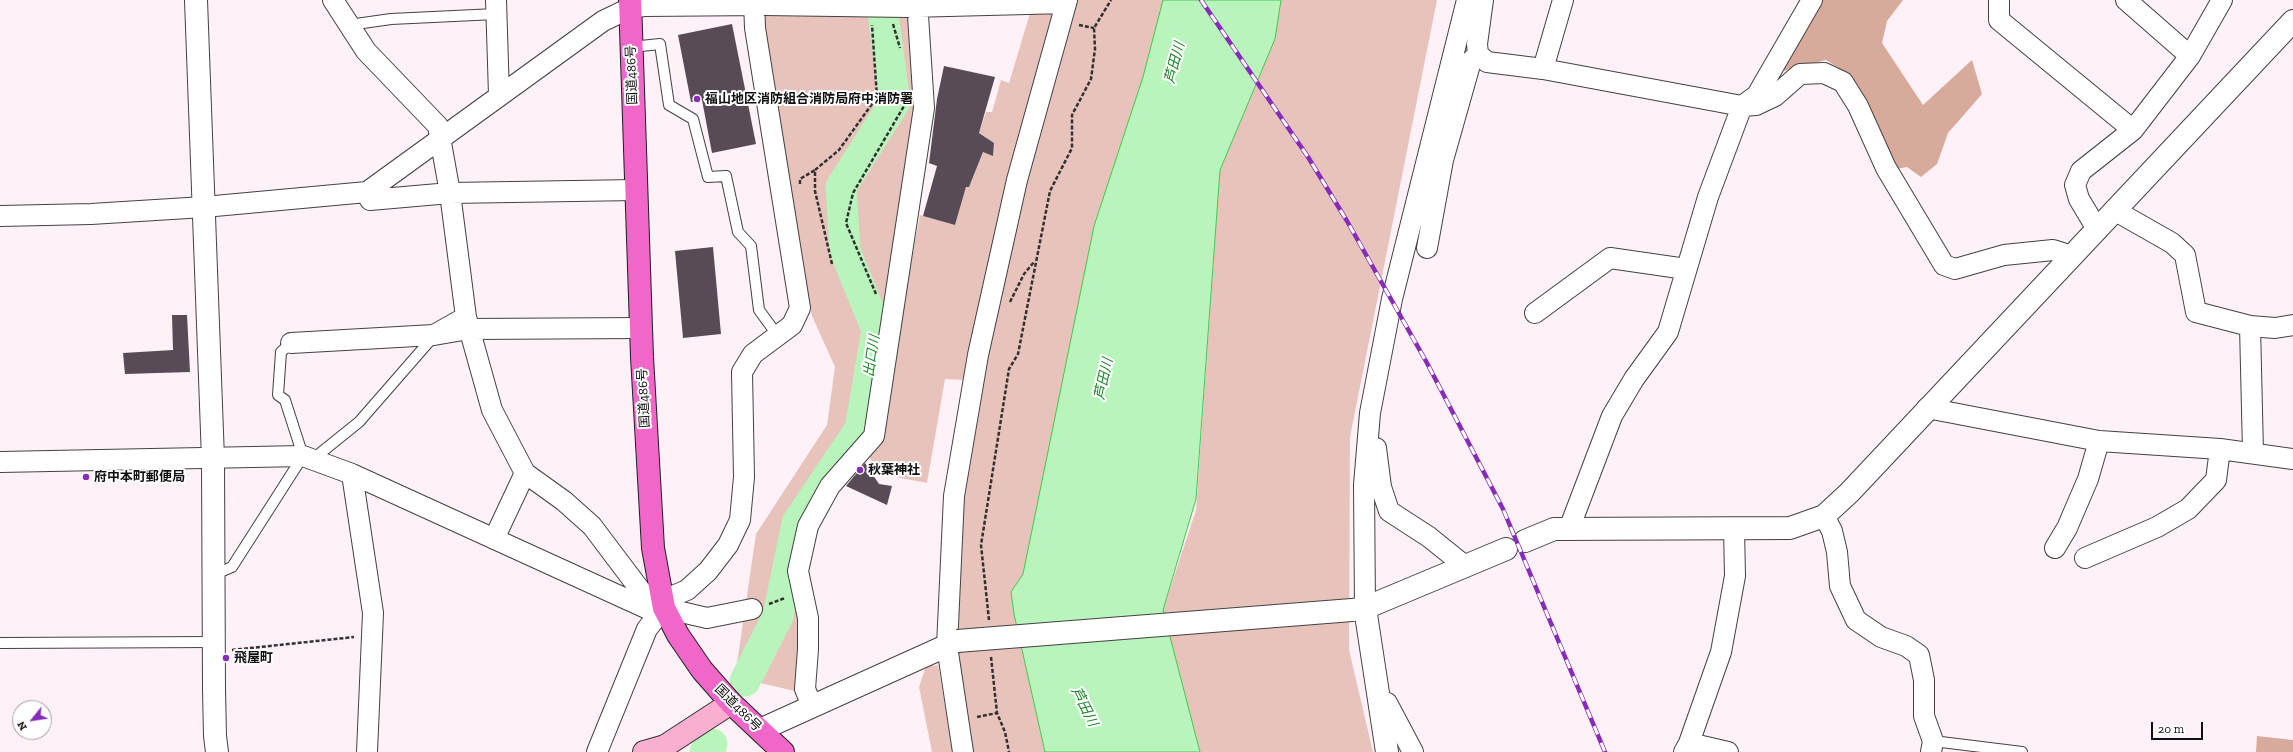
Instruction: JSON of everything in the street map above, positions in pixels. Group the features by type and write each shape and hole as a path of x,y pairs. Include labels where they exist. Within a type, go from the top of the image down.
{"highway":[{"name":"国道486号","path":"630,4 641,328 653,548 664,608 678,635 702,670 731,703 783,752"}],"main road":[{"path":"644,752 667,749 731,703"}],"street":[{"path":"196,0 213,459 215,736 218,752"},
{"path":"333,0 366,51 438,126 442,139 468,323 492,410 525,473 564,501 592,526 641,591 664,608"},
{"path":"1387,752 1379,702 1359,609 1364,485 1370,413 1392,299 1467,0"},
{"path":"1483,0 1477,44 1478,54 1487,62 1543,69 1742,106 1756,105 1775,96 1800,74 1824,73 1843,82 1858,106 1886,168 1944,265 1955,269 2004,255 2053,250 2072,256"},
{"path":"1543,69 1563,0"},
{"path":"1570,529 1612,416 1634,379 1668,332 1708,196 1742,106 1757,95 1812,0"},
{"path":"1999,0 1999,20 2133,130"},
{"path":"2126,0 2190,56"},
{"path":"2097,229 2079,199 2075,185 2082,171 2133,130 2190,56 2222,0"},
{"path":"0,216 92,214 204,208 366,192 442,139 499,95 603,21 630,4 644,6 757,3 914,5 1066,1 1017,180 978,355 954,496 952,643 964,752"},
{"path":"596,752 647,629 673,596 687,590 708,571 728,545 740,520 744,477 742,372 753,354 792,325 800,308 755,28 757,3"},
{"path":"812,706 805,689 808,618 798,571 808,526 830,486 874,436 924,108 914,5"},
{"path":"496,7 499,95"},
{"path":"760,730 952,643 1359,609 1554,529 1790,528 1824,516 1849,493 1927,408 2293,21"},
{"path":"1427,248 1443,160 1471,61 1478,54"},
{"path":"366,192 370,200 450,193 636,190"},
{"path":"2114,210 2172,243 2185,255 2196,312 2250,326 2275,328 2293,325"},
{"path":"1535,313 1610,258 1686,269"},
{"path":"291,343 434,335 468,323 641,328"},
{"path":"2250,326 2253,452"},
{"path":"1927,408 2100,442 2220,449 2253,452 2293,459"},
{"path":"1368,434 1374,439 1381,487 1389,511 1429,537 1465,566"},
{"path":"2055,548 2067,528 2085,486 2100,442"},
{"path":"2085,558 2157,527 2188,509 2216,480 2220,449"},
{"path":"0,462 308,458 352,474 648,609 664,608 707,618 752,609"},
{"path":"494,539 525,473"},
{"path":"352,474 373,614 367,752"},
{"path":"1824,516 1832,531 1838,552 1840,586 1856,620 1881,637 1906,646 1919,655 1924,680 1924,716 1932,746"},
{"path":"1728,752 1686,747 1721,652 1735,576 1734,528"},
{"path":"1379,702 1387,703 1413,752"}],"lane":[{"path":"349,25 496,7"},
{"path":"631,47 660,44 669,105 693,119 708,176 726,176 738,232 751,246 759,310 778,336"},
{"path":"213,576 232,567 308,458 359,422 434,335"},
{"path":"291,343 280,352 278,395 285,400 308,458"},
{"path":"0,643 214,647"},
{"path":"1932,746 2022,752"}],"path":[{"path":"989,627 981,545 1009,369 1018,354 1050,191 1072,148 1072,115 1091,79 1095,49 1094,28 1112,0"},
{"path":"893,19 902,55"},
{"path":"832,264 815,191 815,170 839,150 877,96 872,20"},
{"path":"877,297 846,223 853,193 905,105"},
{"path":"752,609 791,596"},
{"path":"214,647 372,635"},
{"path":"990,649 991,679 996,713 1005,732 1009,752"}],"shaded area":[{"path":"1073,0 1163,0 1023,574 1011,592 1014,614 1045,752 971,752 954,622 962,503 990,331"},
{"path":"1281,0 1437,0 1350,437 1349,650 1373,752 1200,752 1163,610 1196,510 1220,170 1275,39"},
{"path":"1823,0 1903,0 1887,21 1882,43 1923,105 1972,60 1982,94 1948,133 1937,164 1921,177 1907,167 1891,170 1845,72 1826,60 1780,72"},
{"path":"1045,8 1053,15 991,259 964,380 945,379 927,483 880,474 867,453 878,439 920,215 955,225 966,187 969,187 983,152 993,155 994,143 986,141 987,138 979,133 986,112 992,112 1001,80 1009,83 1030,13"},
{"path":"765,12 911,18 917,102 868,433 804,520 799,692 735,677 756,534 827,425 835,367 812,316 792,231 762,21"},
{"path":"938,665 953,752 932,752 919,687 926,666"},
{"path":"2257,736 2293,740 2293,752 2256,752"}],"water":[{"name":"芦田川","path":"1163,0 1281,0 1275,39 1220,170 1196,499 1163,610 1200,752 1045,752 1014,614 1011,592 1023,574 1094,226 1143,77"}],"building":[{"path":"732,24 756,144 712,153 702,100 691,102 678,35"},
{"path":"944,66 995,77 979,133 994,143 993,156 983,152 969,187 966,187 955,225 923,216 937,166 929,163 937,99"},
{"path":"713,247 721,334 683,338 675,251"},
{"path":"172,315 187,315 190,372 125,374 123,353 173,350"},
{"name":"秋葉神社","path":"865,463 879,484 892,486 887,505 846,486"}],"waterway":[{"name":"出口川","path":"745,681 778,616 797,523 860,429 877,330 845,251 841,187 895,102 881,0"},
{"name":"出口川","path":"705,752 712,744"}],"railway":[{"path":"1201,0 1308,157 1347,221 1427,363 1503,509 1605,752"}],"place":[{"name":"福山地区消防組合消防局府中消防署","path":"697,99"},
{"name":"秋葉神社","path":"860,470"},
{"name":"府中本町郵便局","path":"86,477"},
{"name":"飛屋町","path":"226,658"}]}
